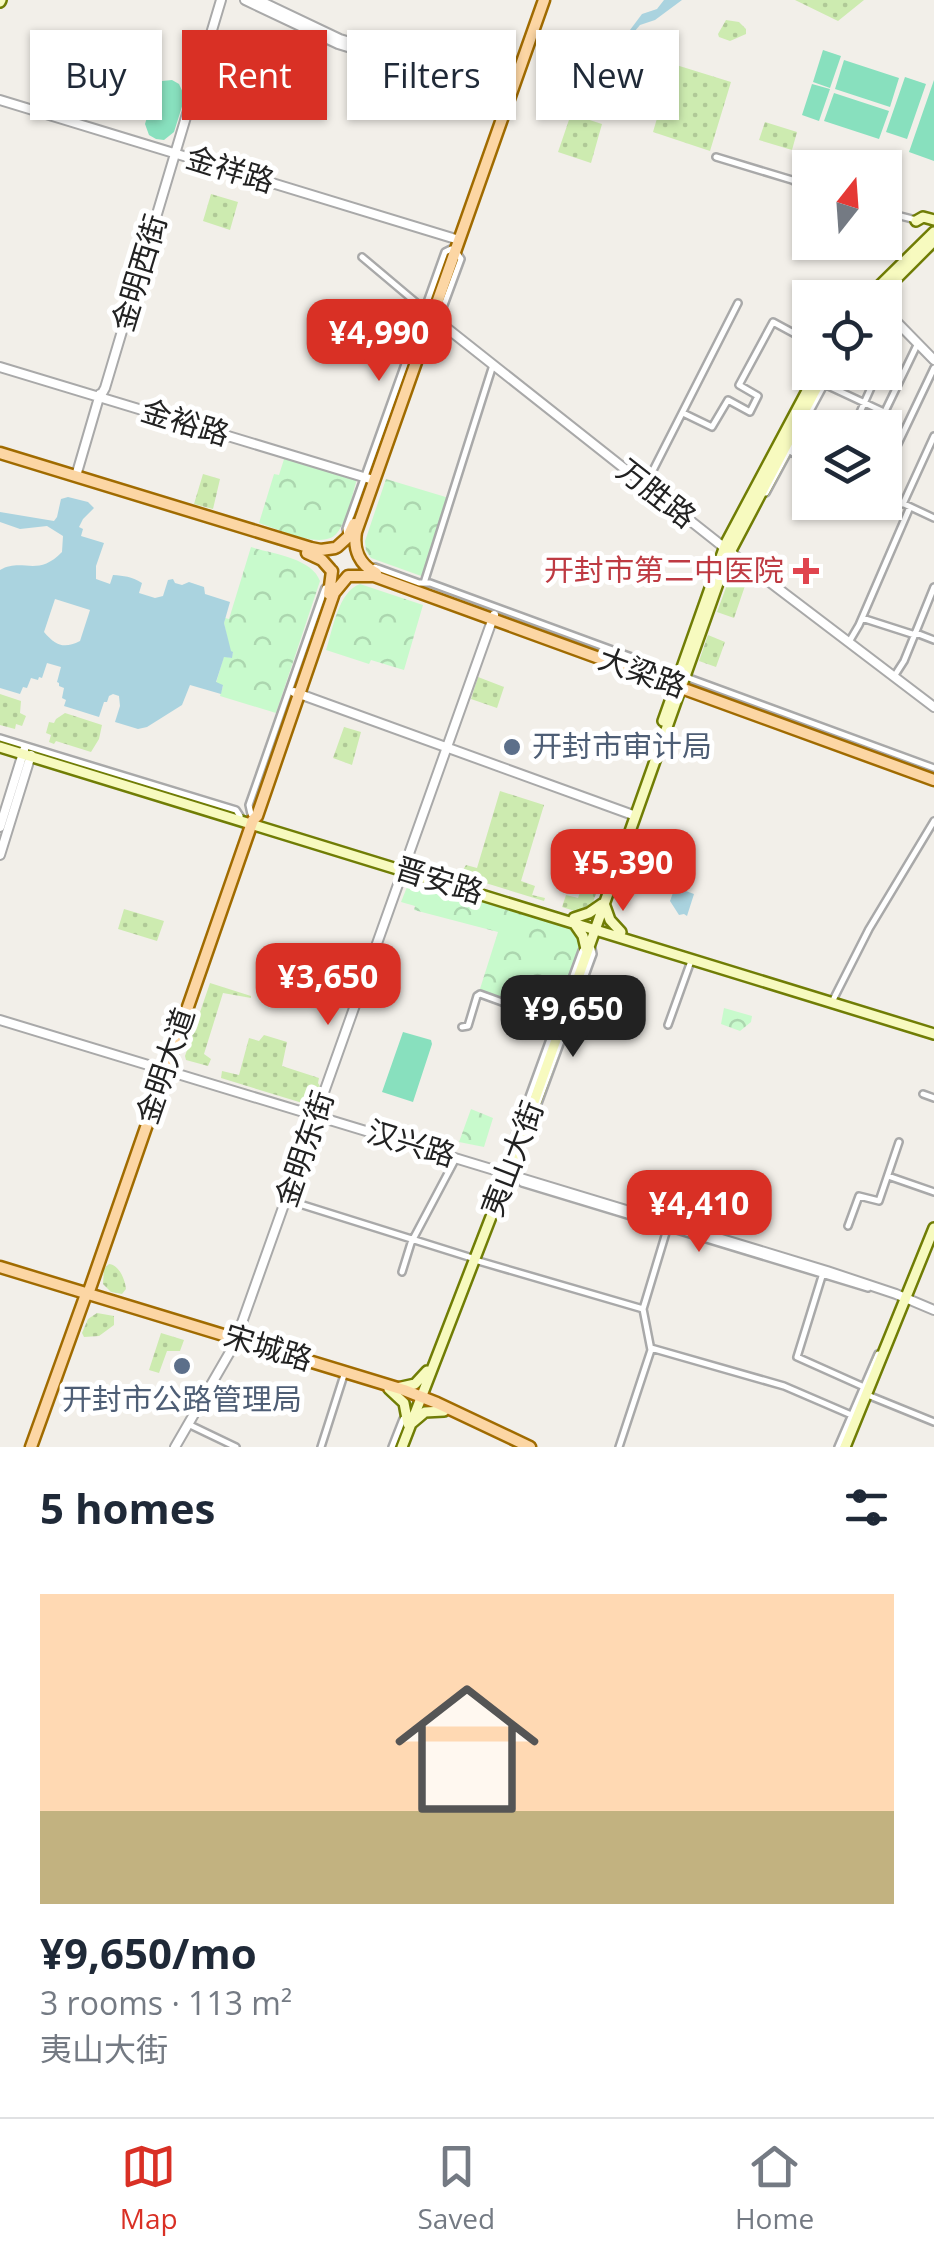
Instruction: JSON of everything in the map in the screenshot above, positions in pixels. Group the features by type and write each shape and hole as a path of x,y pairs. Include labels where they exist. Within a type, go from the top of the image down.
{"main road":[{"path":"516,73 542,0"},
{"path":"333,577 329,556 351,538 363,510 499,120"},
{"path":"884,280 934,226 916,221"},
{"path":"895,280 934,243"},
{"path":"367,567 351,538 367,478 431,315"},
{"name":"夷山大街","path":"604,905 729,548 815,390"},
{"path":"0,456 316,549 350,547 358,554 358,566 348,576 333,577"},
{"path":"0,456 308,553 322,560 333,577"},
{"name":"大梁路","path":"367,567 638,672 680,682"},
{"name":"大梁路","path":"348,576 374,576 680,682 934,778"},
{"name":"金明大道","path":"29,1447 250,819 298,694 333,577"},
{"name":"夷山大街","path":"398,1447 512,1159 680,682"},
{"name":"晋安路","path":"0,743 934,1034"},
{"path":"604,905 618,935 589,948 573,920 604,905"},
{"name":"晋安路","path":"618,935 834,998 934,1034"},
{"path":"844,1447 934,1228"},
{"path":"844,1447 854,1416 934,1238"},
{"name":"宋城路","path":"0,1269 393,1388 530,1447"},
{"name":"宋城路","path":"236,1340 393,1388"},
{"path":"429,1371 433,1395 444,1409 425,1412 409,1421 404,1403 393,1388 415,1384 429,1371"},
{"name":"宋城路","path":"444,1409 520,1447"}],"street":[{"name":"金明西街","path":"76,476 220,0"},
{"path":"245,0 347,47"},
{"path":"258,0 347,41"},
{"name":"金祥路","path":"0,102 174,153 455,244"},
{"path":"716,157 792,180"},
{"path":"902,217 916,221"},
{"path":"362,257 431,315"},
{"path":"646,486 738,303"},
{"name":"万胜路","path":"431,315 934,707"},
{"path":"682,413 712,427 728,400 750,412 758,396 739,385 774,322 792,332"},
{"path":"902,327 934,360"},
{"path":"885,410 918,343"},
{"path":"424,583 493,365"},
{"name":"金裕路","path":"0,367 367,478"},
{"path":"902,436 934,368"},
{"path":"792,454 784,448 820,390"},
{"path":"837,390 880,410"},
{"path":"860,410 870,390"},
{"path":"849,642 934,436"},
{"path":"902,503 934,518"},
{"path":"367,567 430,583 680,682 934,768"},
{"path":"250,819 250,805 305,644 325,588 333,577"},
{"path":"894,676 934,587"},
{"path":"862,618 934,640"},
{"name":"金明东街","path":"175,1447 236,1340 496,619"},
{"path":"298,694 633,815"},
{"path":"0,743 236,810 250,819"},
{"path":"0,828 27,753"},
{"path":"0,856 27,753"},
{"path":"834,998 934,820"},
{"path":"512,1159 509,1152 582,951 589,948"},
{"path":"668,1025 691,960"},
{"path":"462,1027 468,1026 480,994 502,1002 552,1037"},
{"name":"汉兴路","path":"0,1018 906,1296"},
{"path":"923,1094 934,1098"},
{"name":"汉兴路","path":"317,1115 906,1296 934,1309"},
{"path":"848,1226 859,1196 879,1201 899,1142"},
{"path":"402,1272 456,1158"},
{"path":"888,1176 934,1192"},
{"path":"287,1200 643,1310"},
{"path":"906,1296 908,1280 934,1218"},
{"path":"620,1447 651,1348 643,1310 668,1225"},
{"path":"823,1273 797,1357 934,1422"},
{"path":"651,1348 784,1386 854,1416 867,1392"},
{"path":"321,1447 344,1375"},
{"path":"188,1424 236,1447"}],"green space":[{"path":"795,0 864,0 838,21"},
{"path":"726,20 739,22 746,34 730,41 719,37"},
{"path":"823,50 841,56 830,88 813,82"},
{"path":"844,60 899,78 890,107 835,89"},
{"path":"679,66 731,82 710,151 653,132 657,120 679,120"},
{"path":"905,77 926,84 907,139 886,132"},
{"path":"934,80 934,161 909,152"},
{"path":"162,81 179,84 182,107 174,132 164,140 156,139 149,135 146,120 162,120"},
{"path":"812,84 830,89 819,121 802,115"},
{"path":"834,93 889,111 879,139 824,121"},
{"path":"569,120 602,124 591,163 558,152"},
{"path":"765,122 797,132 792,150 759,140"},
{"path":"211,194 238,202 230,230 203,221"},
{"path":"285,456 357,479 344,521 330,538 300,537 259,523 274,474 279,475"},
{"path":"203,474 220,479 213,509 194,504"},
{"path":"386,479 449,498 424,577 371,558 366,551 365,541"},
{"path":"251,547 300,562 316,573 320,581 276,713 220,696 223,686 216,683 224,656 231,658 233,653 224,623 225,618 229,619"},
{"path":"739,572 747,580 734,618 717,612 731,574"},
{"path":"360,584 423,605 404,670 326,650 341,603"},
{"path":"708,635 725,642 716,667 699,661"},
{"path":"478,677 504,687 497,708 471,699"},
{"path":"0,694 21,701 20,713 26,716 22,726 16,724 15,729 0,725"},
{"path":"65,713 102,725 91,752 49,742 49,722 54,723"},
{"path":"344,727 361,732 352,765 333,758"},
{"path":"500,791 544,805 521,881 535,886 532,895 545,898 544,901 453,873 466,865 477,868"},
{"path":"421,882 572,929 581,941 549,1032 503,1000 479,992 498,932 414,910 415,906 401,902 407,887"},
{"path":"583,884 598,888 591,908 581,913 562,907 566,895 578,898"},
{"path":"124,909 164,921 157,941 118,929"},
{"path":"210,983 251,998 223,993 204,1054 211,1059 208,1066 186,1060 185,1056"},
{"path":"724,1008 752,1016 751,1022 740,1031 721,1024"},
{"path":"403,1032 431,1040 432,1044 413,1102 382,1092"},
{"path":"264,1035 287,1042 282,1066 319,1078 321,1088 313,1104 221,1078 222,1071 239,1075 249,1038 259,1041"},
{"path":"471,1109 493,1118 484,1147 459,1142"},
{"path":"109,1264 123,1277 126,1289 122,1294 111,1292 103,1284 104,1269"},
{"path":"97,1313 114,1316 114,1325 99,1336 84,1337 88,1319"},
{"path":"161,1333 184,1340 180,1351 167,1351 159,1373 149,1370"}],"water":[{"path":"664,0 682,0 655,20 630,30 642,14 657,9"},
{"path":"61,499 88,502 94,508 79,527 83,529 81,536 104,543 96,579 110,584 113,575 131,578 142,583 139,593 155,598 163,596 168,580 173,579 182,585 189,582 204,587 205,594 230,602 224,623 233,652 232,658 224,657 216,682 223,685 221,694 190,685 182,705 138,729 115,722 120,706 119,696 113,694 104,702 99,717 64,706 64,688 57,682 61,667 47,663 42,678 31,678 20,694 0,688 0,570 53,560 62,552 63,536 47,526 20,529 0,522 0,512 54,521","holes":["55,599 90,610 80,641 60,645 44,632"]},
{"path":"675,887 694,894 687,916 679,915 670,901"}],"place":[{"name":"开封市第二中医院","path":"806,571"},
{"name":"开封市审计局","path":"512,747"},
{"name":"开封市公路管理局","path":"182,1366"}]}
